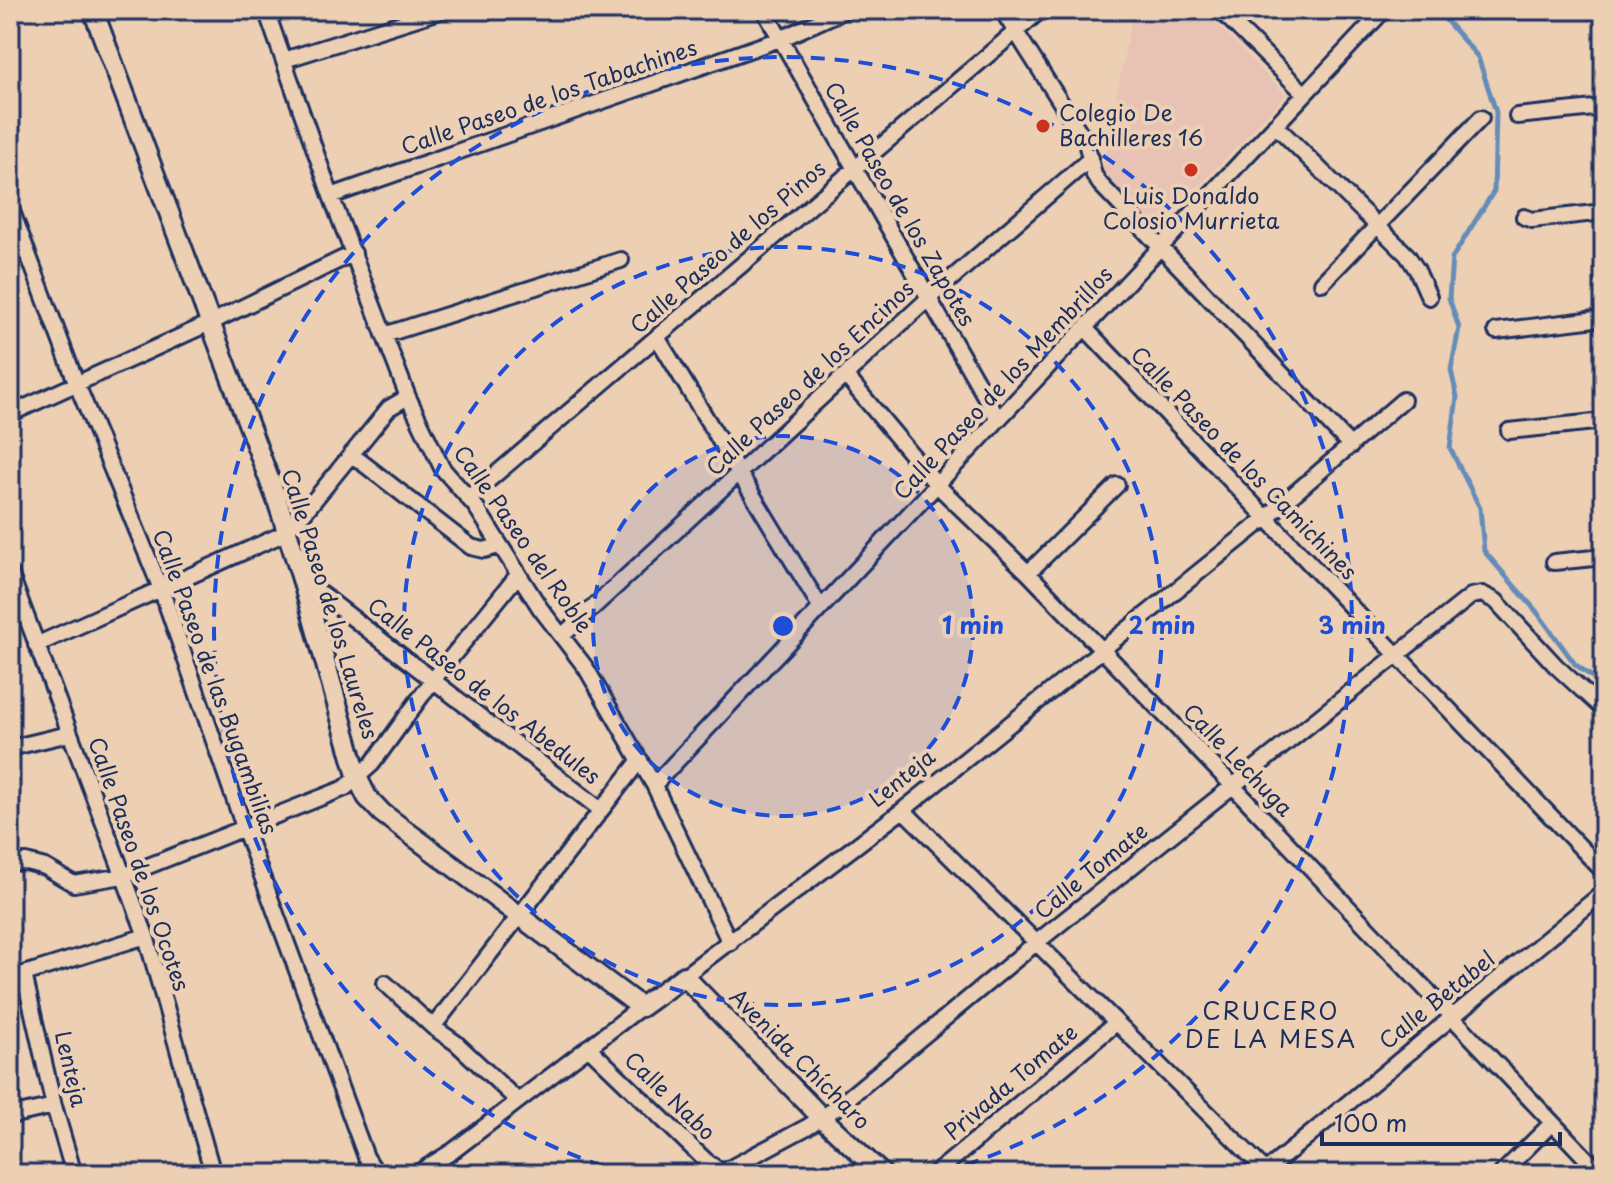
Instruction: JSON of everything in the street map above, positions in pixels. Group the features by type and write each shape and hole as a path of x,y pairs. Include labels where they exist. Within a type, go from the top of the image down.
{"street":[{"name":"Calle Paseo de los Laureles","path":"93,10 287,530 358,779 367,797 382,813 641,1007"},
{"name":"Calle Paseo del Roble","path":"266,10 384,335 408,397 442,468 469,497 540,608 586,668 654,785 730,943"},
{"path":"284,60 443,10"},
{"name":"Calle Paseo de los Zapotes","path":"764,10 998,419"},
{"name":"Calle Paseo de los Tabachines","path":"331,196 780,39 845,10"},
{"path":"1002,10 1086,142 1094,175 1100,184 1351,446"},
{"name":"Calle Paseo de los Pinos","path":"469,497 1041,10"},
{"name":"Calle Paseo de los Membrillos","path":"654,785 1384,10"},
{"path":"1225,12 1305,94"},
{"path":"1517,116 1604,107"},
{"path":"1322,283 1481,118"},
{"path":"1275,125 1413,262 1429,297"},
{"name":"Calle Paseo de los Encinos","path":"563,635 929,298 1091,158"},
{"name":"Calle Paseo de las Bugambilias","path":"10,206 76,382 161,589 245,830 366,1157 377,1174"},
{"path":"1524,217 1532,220 1604,212"},
{"path":"10,414 354,253"},
{"path":"384,335 621,260"},
{"path":"1496,331 1604,318"},
{"name":"Calle Paseo de los Camichines","path":"1085,328 1604,872"},
{"path":"657,337 821,608"},
{"name":"Calle Lechuga","path":"846,376 937,485 1028,573 1601,1174"},
{"path":"36,645 272,541 303,514 389,408 408,397"},
{"name":"Lenteja","path":"416,1174 453,1151 903,810 1266,518 1403,400"},
{"path":"1509,431 1604,421"},
{"path":"351,454 471,547 484,550 499,546"},
{"path":"1028,573 1117,485"},
{"path":"1554,562 1604,557"},
{"name":"Calle Paseo de los Ocotes","path":"10,573 14,598 36,645 146,936 213,1174"},
{"path":"10,863 34,864 74,884 123,876 345,788 358,779 518,575"},
{"name":"Calle Paseo de los Abedules","path":"302,579 601,810"},
{"name":"Calle Tomate","path":"722,1174 822,1118 1471,596 1482,594 1496,601 1556,666 1604,710"},
{"path":"10,748 69,734"},
{"path":"433,1027 640,760"},
{"path":"903,810 1266,1173"},
{"name":"Calle Betabel","path":"1266,1173 1604,892"},
{"path":"17,975 146,936"},
{"name":"Lenteja","path":"17,975 74,1174"},
{"name":"Avenida Chícharo","path":"684,976 822,1118 882,1174"},
{"path":"385,983 518,1101"},
{"name":"Privada Tomate","path":"935,1174 1116,1023"},
{"name":"Calle Nabo","path":"588,1047 722,1174"},
{"path":"10,1116 54,1106"},
{"path":"1501,1174 1552,1123"}],"shaded area":[{"path":"1133,10 1203,10 1286,95 1156,231 1102,172"}],"waterway":[{"path":"1437,10 1478,57 1496,112 1494,191 1452,258 1449,298 1459,328 1451,370 1457,397 1450,448 1480,508 1484,551 1537,612 1575,664 1604,686"}],"place":[{"name":"Colegio De Bachilleres 16","path":"1043,126"},
{"name":"Luis Donaldo Colosio Murrieta","path":"1191,170"}],"district":[{"name":"CRUCERO DE LA MESA","path":"1271,1026"}]}
